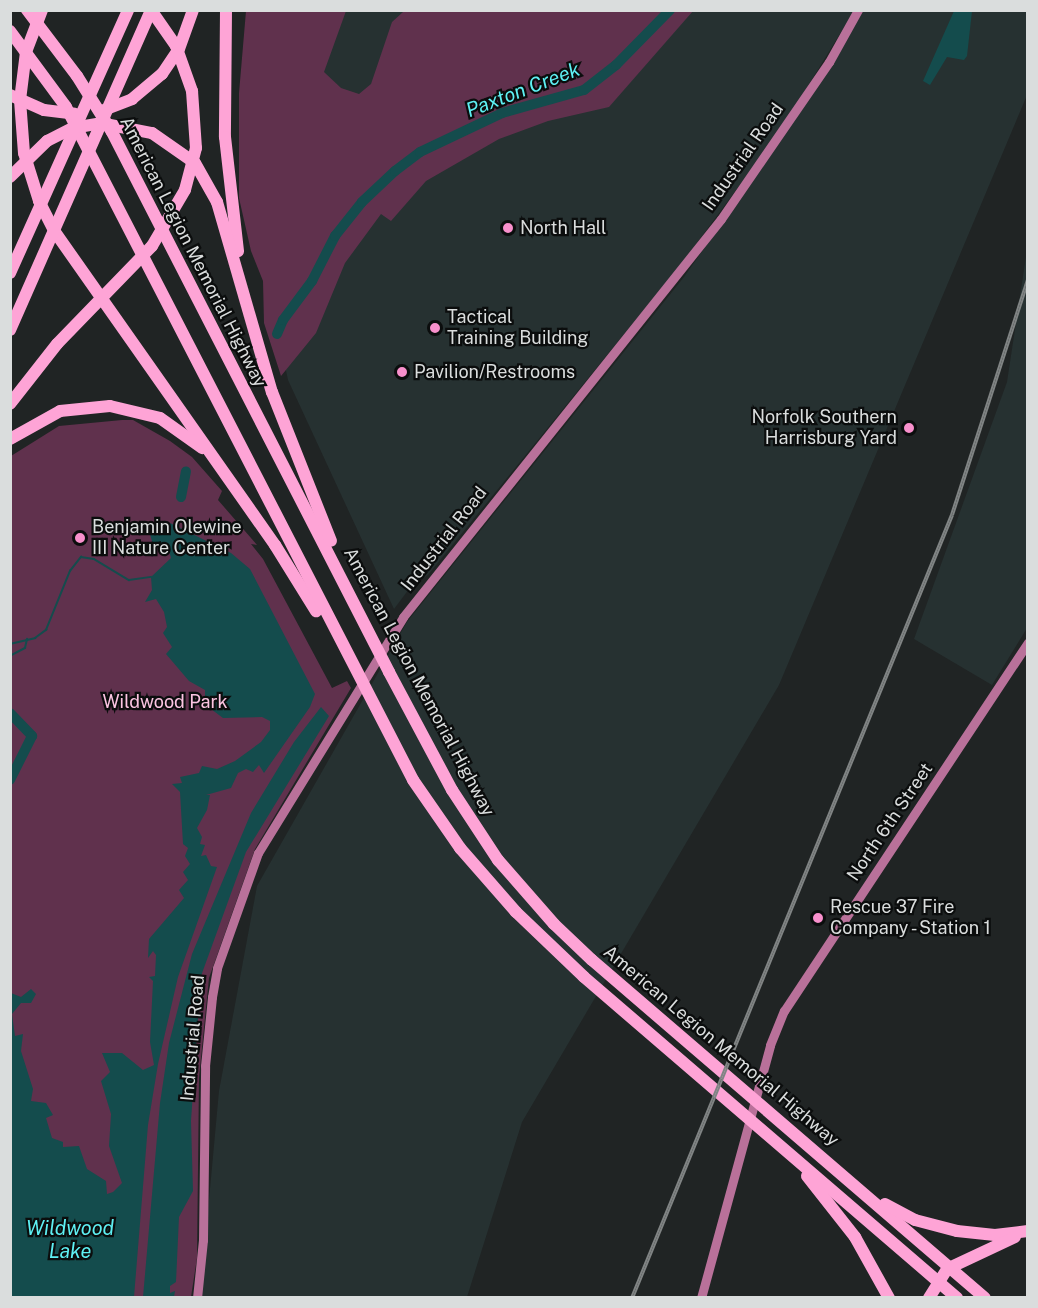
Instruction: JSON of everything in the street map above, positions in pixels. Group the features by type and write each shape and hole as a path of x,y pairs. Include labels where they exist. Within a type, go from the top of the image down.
{"highway":[{"name":"American Legion Memorial Highway","path":"27,10 71,66 112,132 389,672 452,790 498,860 554,924 629,993 985,1298"},
{"path":"42,10 29,41 21,87 20,128 27,166 49,222 292,571 352,668"},
{"path":"10,273 128,10"},
{"path":"10,330 151,10"},
{"path":"10,404 52,350 159,237 177,210 189,180 196,148 194,103 185,68 170,36 151,10"},
{"path":"10,95 45,110 87,113 125,103 167,69 193,10"},
{"path":"226,10 226,160 236,237 254,332"},
{"path":"10,31 66,107 352,668"},
{"path":"10,177 29,154 56,136 100,123 136,127 177,147 207,181 219,209 254,332 290,442 371,636"},
{"path":"10,439 35,422 69,409 125,407 174,426 216,461"},
{"name":"American Legion Memorial Highway","path":"352,668 413,780 460,848 516,912 622,1009 954,1295"},
{"path":"772,1136 837,1212 887,1296"},
{"path":"846,1177 897,1211 936,1227 976,1234 1028,1232"},
{"path":"929,1298 940,1276 957,1263 1028,1232"}],"street":[{"name":"Industrial Road","path":"197,1298 203,1240 205,1066 212,997 216,968 258,853 403,617 721,219 818,79 858,10"},
{"name":"North 6th Street","path":"701,1298 770,1045 784,1011 1028,643"}],"shaded area":[{"path":"250,11 854,11 782,128 685,259 428,575 412,585 394,609 288,380 278,332"},
{"path":"862,11 1027,11 1027,95 779,685 522,1122 467,1297 200,1298 219,1091 257,886 407,622 684,277 819,85"},
{"path":"1027,250 1027,628 992,685 914,639 1007,382"}],"green space":[{"path":"246,11 346,11 324,72 341,88 359,94 371,84 392,22 403,12 693,11 609,107 548,121 499,139 426,181 391,221 381,214 345,263 316,333 281,376 264,323 263,281 251,251 239,198 239,93"},
{"name":"Wildwood Park","path":"133,420 170,441 192,457 222,491 218,500 257,545 251,544 263,559 332,688 347,681 351,688 255,849 209,978 199,1078 197,1258 191,1297 11,1298 11,456 59,426"}],"water":[{"path":"954,11 972,11 967,56 964,60 947,57 930,85 923,81"},
{"name":"Wildwood Lake","path":"170,523 231,553 250,569 315,694 310,707 264,773 259,765 253,772 246,769 238,773 231,788 206,795 210,795 207,810 197,828 202,837 200,844 205,845 201,856 206,855 211,866 217,867 178,977 158,1064 148,1125 134,1297 11,1297 11,993 21,997 31,989 36,994 31,1003 21,1003 12,1014 15,1036 23,1034 21,1051 33,1089 31,1101 46,1103 53,1115 46,1118 52,1138 63,1142 63,1147 79,1146 87,1169 106,1181 107,1194 113,1192 122,1183 109,1146 111,1114 101,1081 110,1072 102,1053 122,1053 143,1070 154,1065 150,1042 153,981 149,977 155,976 156,955 153,951 148,958 149,939 184,898 179,890 188,880 183,872 190,864 185,856 188,848 183,844 180,792 172,784 182,783 180,777 199,773 202,766 217,769 235,761 261,742 270,730 270,721 262,717 223,718 205,704 205,690 189,681 166,654 172,647 163,633 167,627 164,612 156,599 145,602 152,590 151,577 171,558 169,551 153,545 150,534 154,528"},
{"path":"321,707 329,716 246,852 201,976 191,1121 193,1191 179,1217 176,1282 170,1286 170,1293 175,1291 174,1297 143,1297 160,1103 169,1043 192,954 251,813 294,742"}],"waterway":[{"name":"Paxton Creek","path":"277,334 283,320 312,281 335,236 362,202 395,171 420,152 502,113 584,90 616,65 670,10"},
{"name":"Paxton Creek","path":"181,497 186,471"},
{"path":"10,644 35,638 46,630 70,571 81,557 94,559 129,580 151,577"},
{"path":"10,656 25,648 27,639"},
{"name":"Paxton Creek","path":"10,713 32,736 10,780"}],"railway":[{"path":"632,1298 952,515 1028,279"}],"place":[{"name":"North Hall","path":"508,228"},
{"name":"Tactical Training Building","path":"435,328"},
{"name":"Pavilion/Restrooms","path":"402,372"},
{"name":"Norfolk Southern Harrisburg Yard","path":"909,428"},
{"name":"Benjamin Olewine III Nature Center","path":"80,538"},
{"name":"Rescue 37 Fire Company - Station 1","path":"818,918"}]}
